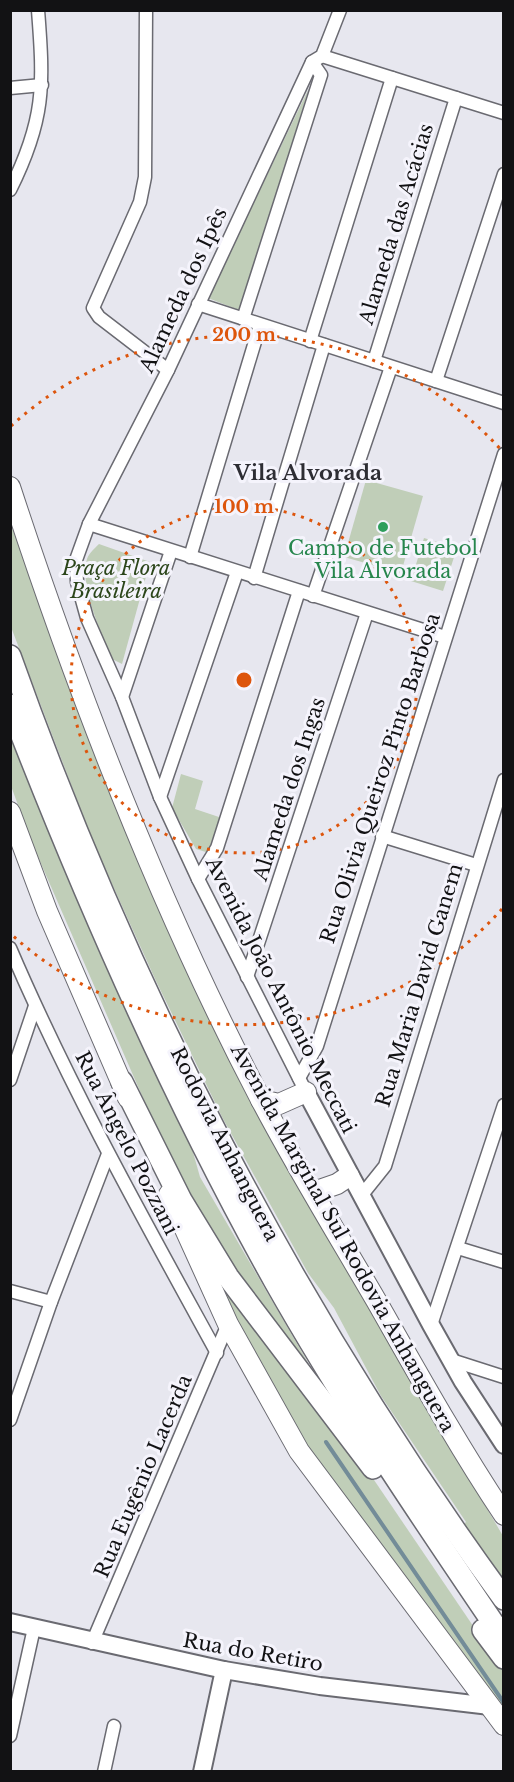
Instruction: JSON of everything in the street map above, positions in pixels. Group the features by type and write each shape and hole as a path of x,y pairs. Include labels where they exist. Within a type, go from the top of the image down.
{"highway":[{"name":"Avenida Marginal Sul Rodovia Anhanguera","path":"10,487 89,709 156,874 261,1100 504,1515"},
{"name":"Rodovia Anhanguera","path":"10,656 101,888 175,1047 272,1238 388,1431 451,1527 504,1599"},
{"name":"Rodovia Anhanguera","path":"10,705 87,897 189,1117 248,1232 314,1348 380,1455 504,1639"},
{"path":"10,812 47,911 122,1082 163,1183 228,1324 299,1451 504,1725"},
{"path":"122,1082 181,1200 228,1277 364,1456 504,1658"},
{"path":"261,1100 279,1104 302,1085"},
{"path":"314,1192 338,1184 350,1176"}],"main road":[{"name":"Avenida João Antônio Meccati","path":"302,1085 431,1325 504,1444"},
{"name":"Rua do Retiro","path":"10,1622 224,1670 320,1686 490,1706"},
{"path":"202,1772 224,1670"}],"street":[{"path":"10,190 38,123 42,85 38,10"},
{"path":"146,10 146,177 140,202 93,308 99,317 168,369"},
{"name":"Alameda dos Ipês","path":"80,543 168,369 340,10"},
{"path":"243,319 321,75 317,59 392,78 504,113"},
{"path":"310,341 392,78"},
{"path":"10,88 42,85"},
{"name":"Alameda das Acácias","path":"374,361 456,98"},
{"path":"436,381 504,174"},
{"path":"198,304 504,403"},
{"path":"190,558 260,325"},
{"path":"254,578 324,345"},
{"path":"313,596 391,367"},
{"name":"Rua Olivia Queiroz Pinto Barbosa","path":"302,1085 504,454"},
{"path":"89,525 445,637"},
{"name":"Avenida João Antônio Meccati","path":"80,543 76,560 77,582 87,618 122,697 160,797 198,879 302,1085"},
{"path":"122,697 171,551"},
{"path":"160,797 237,572"},
{"path":"198,879 217,848 299,591"},
{"name":"Alameda dos Ingas","path":"247,977 367,613"},
{"name":"Rua Maria David Ganem","path":"361,1196 385,1166 476,865 500,803 504,780"},
{"path":"382,836 476,865"},
{"name":"Rua Ângelo Pozzani","path":"10,948 35,1006 108,1154 217,1353"},
{"path":"10,1080 35,1006"},
{"path":"431,1325 504,1105"},
{"path":"10,1420 12,1406 108,1154"},
{"path":"458,1248 504,1262"},
{"path":"10,1291 51,1302"},
{"name":"Rua Eugênio Lacerda","path":"92,1642 228,1324"},
{"path":"451,1360 504,1377"},
{"path":"10,1736 34,1628"},
{"path":"104,1772 114,1726"}],"green space":[{"path":"309,88 241,311 208,298"},
{"name":"Campo de Futebol Vila Alvorada","path":"366,480 423,496 401,573 344,557"},
{"path":"10,522 52,639 122,820 325,1232 503,1536 503,1578 464,1524 466,1522 381,1396 334,1308 308,1273 222,1117 156,981 93,842 11,627"},
{"path":"424,538 457,548 443,591 411,581"},
{"name":"Praça Flora Brasileira","path":"99,544 150,562 122,664 112,659 93,610 86,582 87,559"},
{"path":"11,736 98,949 189,1138 200,1177 324,1390 279,1336 201,1222 163,1144 32,843 11,786"},
{"path":"181,774 203,781 195,809 222,818 209,853 196,849 172,808"},
{"path":"222,1282 353,1449 503,1670 503,1710 331,1484 262,1373 219,1284"}],"waterway":[{"path":"326,1442 504,1703"}],"place":[{"name":"Campo de Futebol Vila Alvorada","path":"383,527"}],"district":[{"name":"Vila Alvorada","path":"308,473"}]}
